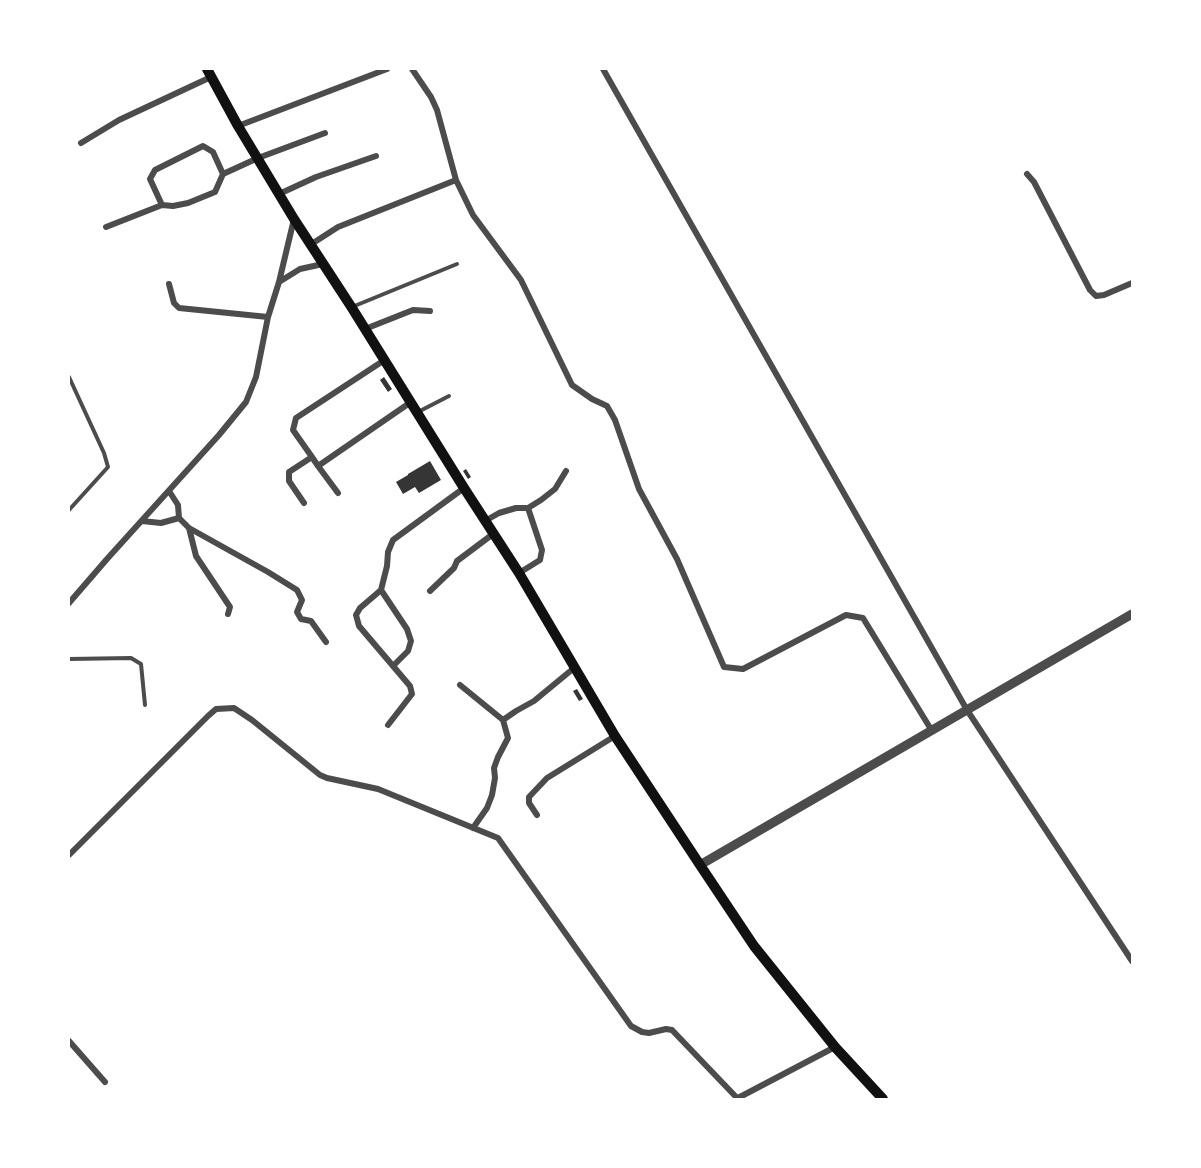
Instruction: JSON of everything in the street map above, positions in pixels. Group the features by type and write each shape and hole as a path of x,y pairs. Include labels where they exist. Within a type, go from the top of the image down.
{"main road":[{"path":"209,73 279,195 519,573 615,736 754,946 835,1047 883,1099"}],"street":[{"path":"238,126 387,69"},
{"path":"412,69 437,110 456,180 473,215 521,279 572,385 607,406 615,420 639,489 676,559 724,667 743,669 846,615 864,618 932,731"},
{"path":"603,69 967,710 1132,962"},
{"path":"81,142 118,120 209,73"},
{"path":"106,227 162,204 173,206 188,203 215,192 223,174 325,133"},
{"path":"162,204 150,179 155,170 203,146 213,152 223,174"},
{"path":"279,195 316,177 376,156"},
{"path":"1028,174 1090,290 1096,296 1104,295 1132,283"},
{"path":"310,245 338,227 456,180"},
{"path":"69,603 246,402 256,377 268,317 294,219"},
{"path":"279,282 300,269 323,264"},
{"path":"169,284 174,303 179,308 268,317"},
{"path":"365,329 413,310 430,311"},
{"path":"338,493 293,430 296,418 383,361"},
{"path":"318,465 414,407"},
{"path":"304,503 289,481 289,472 312,457"},
{"path":"485,521 499,513 516,508 528,508 542,500 555,489 566,471"},
{"path":"388,725 412,694 410,686 359,626 356,615 360,608 381,590 388,552 393,540 464,488"},
{"path":"169,491 178,505 179,518 189,528 297,590 302,600 297,612 301,619 311,621 326,642"},
{"path":"519,573 540,560 542,550 528,508"},
{"path":"142,521 161,523 179,518"},
{"path":"189,528 196,556 230,607 228,614"},
{"path":"430,591 454,568 457,561 494,534"},
{"path":"381,590 407,629 411,641 408,651 393,666"},
{"path":"700,865 1132,614"},
{"path":"503,720 534,701 574,668"},
{"path":"460,685 503,720 508,738 494,768 492,795 487,808 474,828"},
{"path":"69,855 208,716 216,709 234,708 320,775 378,789 498,838 631,1026 649,1033 672,1030 736,1099 835,1047"},
{"path":"537,816 529,803 529,797 547,778 615,736"},
{"path":"69,1041 105,1082"}],"lane":[{"path":"352,308 457,264"},
{"path":"69,377 104,453 108,468 69,510"},
{"path":"414,407 449,396"},
{"path":"69,659 131,658 141,664 145,705"}],"building":[{"path":"384,377 392,389 388,392 380,380"},
{"path":"430,461 441,480 419,493 415,487 403,494 396,482"},
{"path":"466,469 471,477 468,479 463,471"},
{"path":"577,689 583,699 579,701 573,691"}]}
